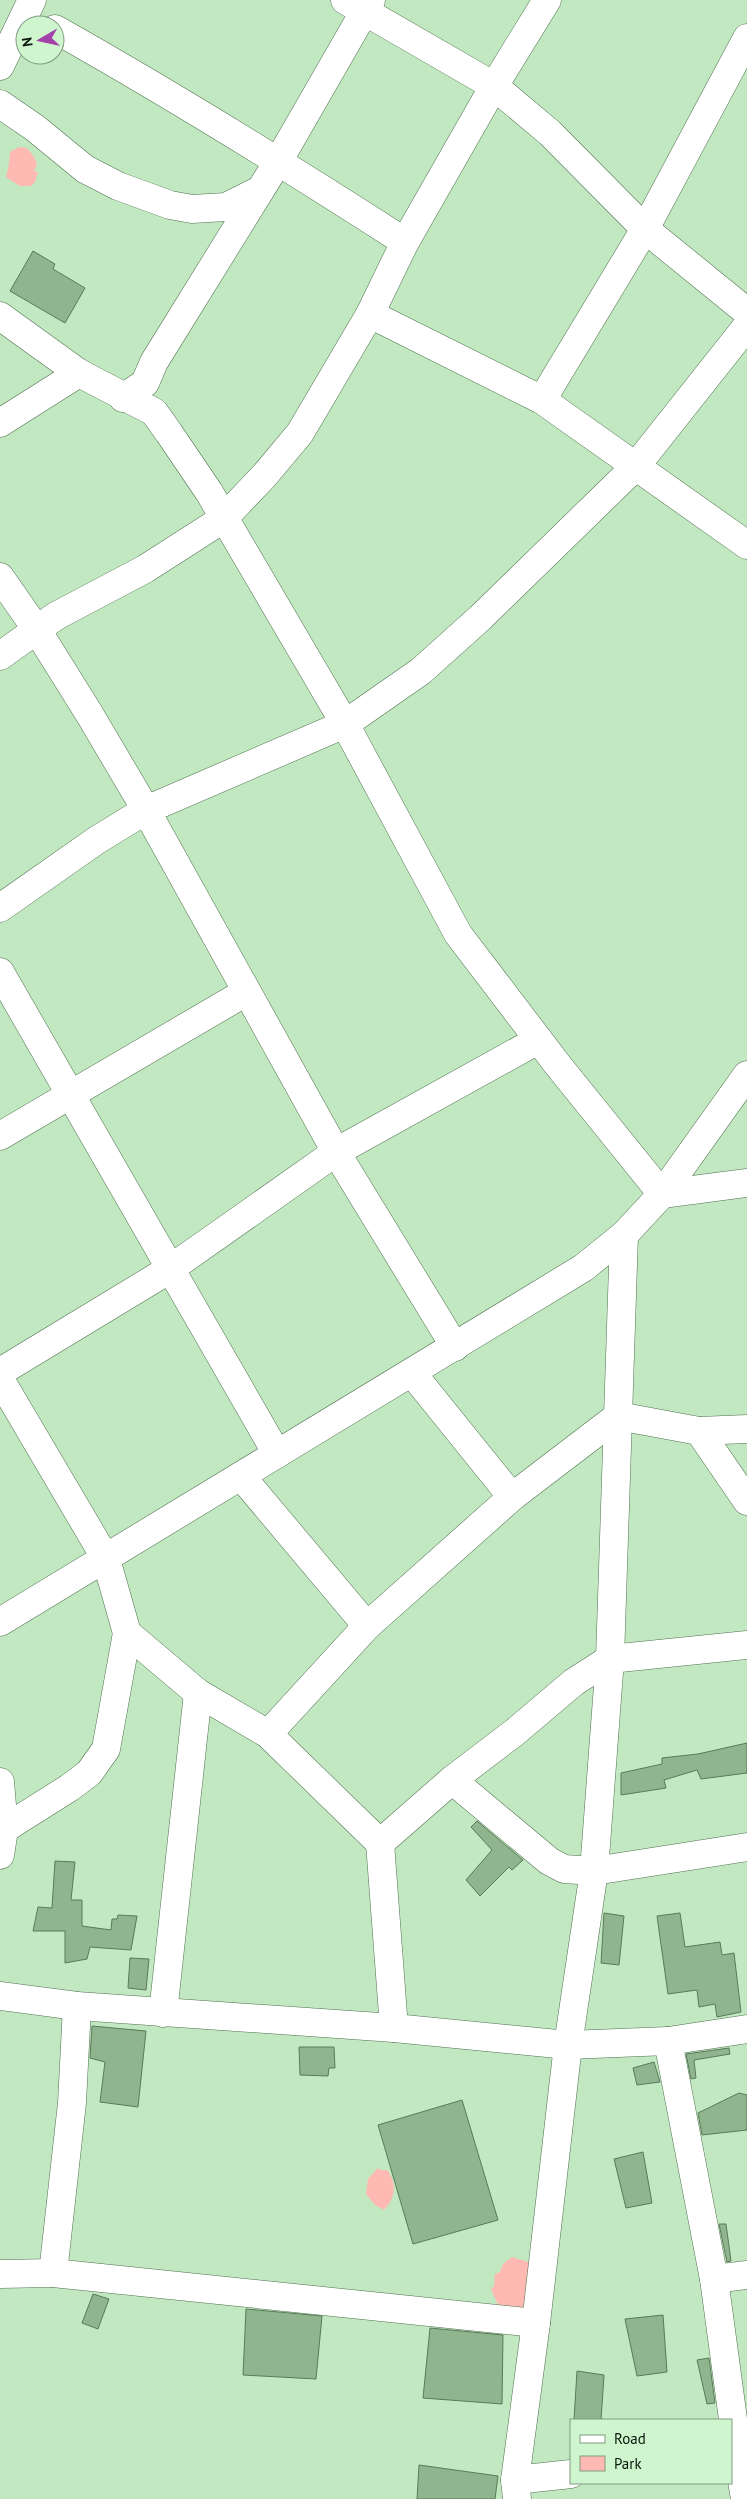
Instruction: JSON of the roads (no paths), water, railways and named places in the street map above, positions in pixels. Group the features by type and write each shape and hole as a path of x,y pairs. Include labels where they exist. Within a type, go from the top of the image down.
{"street":[{"path":"32,0 40,15"},
{"path":"27,15 32,0"},
{"path":"0,656 56,616 145,569 223,519 264,476 300,434 370,314 405,242 494,86 546,0"},
{"path":"123,398 145,383 154,362 279,160 360,4 494,86 550,133 645,229 747,312"},
{"path":"65,35 150,82 279,160 405,242"},
{"path":"542,400 645,229 747,38"},
{"path":"0,66 15,43"},
{"path":"0,104 35,128 85,168 118,186 170,205 192,209 226,206 260,190"},
{"path":"370,314 542,400 747,545"},
{"path":"0,316 80,373 123,398 154,412 209,492 223,519 345,724 458,934 538,1040 662,1194"},
{"path":"0,908 97,840 146,810 345,724 421,671 480,618 636,466 747,326"},
{"path":"0,423 80,373"},
{"path":"0,577 37,630 146,810 336,1152 455,1347"},
{"path":"0,972 277,1454"},
{"path":"0,1136 246,992"},
{"path":"0,1372 170,1269 336,1152 538,1040"},
{"path":"0,1622 583,1268 624,1235 662,1194 747,1075"},
{"path":"662,1194 747,1183"},
{"path":"570,2474 516,2489 568,2045 594,1871 610,1659 624,1235"},
{"path":"412,1373 512,1497"},
{"path":"0,1378 106,1559 127,1633 106,1749 89,1773 2,1842"},
{"path":"268,1734 367,1626 512,1497 618,1416 699,1431 747,1429"},
{"path":"699,1431 747,1501"},
{"path":"241,1476 367,1626"},
{"path":"127,1633 198,1693 268,1734 380,1843 394,2028"},
{"path":"380,1843 452,1780 574,1682 610,1659 747,1645"},
{"path":"163,2014 198,1693"},
{"path":"452,1780 549,1861 564,1868 594,1871 747,1847"},
{"path":"0,1782 2,1842"},
{"path":"0,1996 163,2014 394,2028 568,2045 668,2041 747,2028"},
{"path":"53,2273 72,2104 77,2006"},
{"path":"668,2041 714,2280 745,2499"},
{"path":"0,2274 53,2273 536,2323"},
{"path":"714,2280 747,2275"}]}
